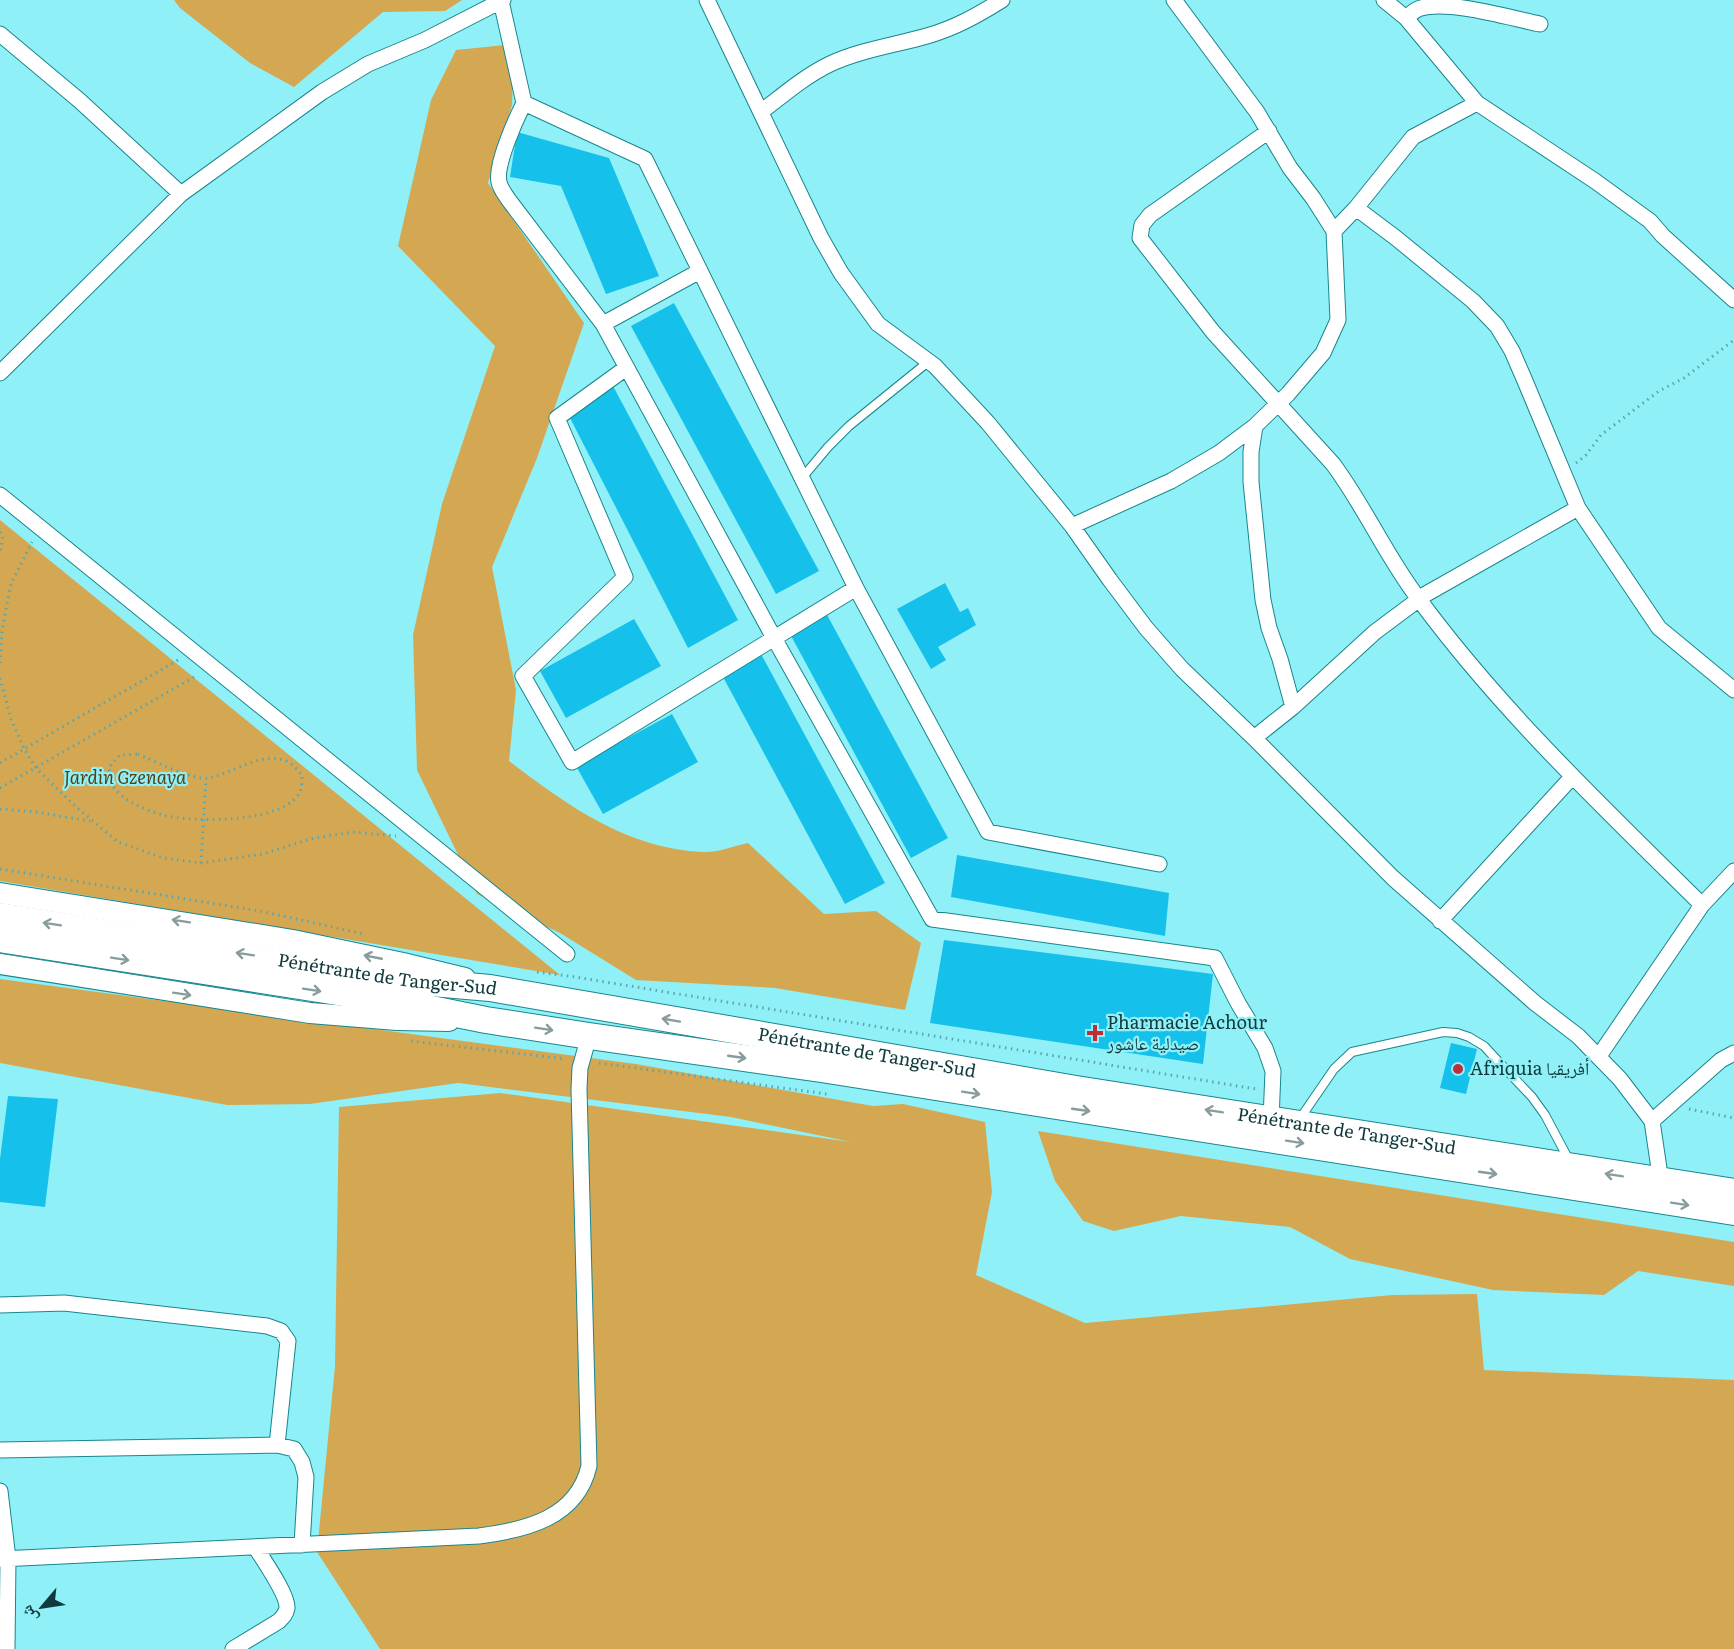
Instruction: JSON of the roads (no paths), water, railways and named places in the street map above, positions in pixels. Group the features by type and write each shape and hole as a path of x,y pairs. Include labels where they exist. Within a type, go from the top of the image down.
{"highway":[{"name":"Pénétrante de Tanger-Sud","path":"0,916 410,981 490,988 917,1073 1022,1090 1286,1140 1734,1212"},
{"name":"Pénétrante de Tanger-Sud","path":"0,939 399,1002 486,1020 586,1048 821,1069 917,1073"},
{"name":"Pénétrante de Tanger-Sud","path":"1022,1090 1284,1122 1734,1192"}],"street":[{"path":"707,0 821,238 841,273 878,324 928,362 988,423 1072,525 1146,628 1182,669 1393,878 1440,921 1599,1056 1620,1079 1652,1120 1661,1182"},
{"path":"761,112 828,65 851,56 939,32 968,21 1002,0"},
{"path":"1072,525 1171,481 1219,453 1255,426 1279,403 1323,353 1338,320 1334,231 1290,168 1257,112 1174,0"},
{"path":"1384,0 1406,18 1478,103 1595,181 1650,221 1663,236 1734,300"},
{"path":"0,373 181,194 322,92 368,64 425,40 502,1 524,103 499,170 499,183 508,199 603,324 774,638 932,919 1215,958 1265,1048 1273,1071 1272,1092 1284,1122"},
{"path":"1406,18 1418,9 1431,6 1540,24"},
{"path":"0,34 80,101 181,194"},
{"path":"524,103 645,159 856,588 988,832 1159,864"},
{"path":"1334,231 1356,208 1413,137 1478,103"},
{"path":"1269,131 1150,215 1140,231 1140,238 1213,332 1279,403 1346,482 1391,560 1479,677 1572,777 1702,905"},
{"path":"1356,208 1473,301 1497,327 1512,351 1578,508 1659,628 1734,690"},
{"path":"603,324 700,271"},
{"path":"626,368 557,418 626,577 523,676 572,762 856,588"},
{"path":"1255,426 1251,452 1251,482 1263,600 1293,707"},
{"path":"0,495 567,954"},
{"path":"1254,738 1293,707 1375,632 1419,599 1578,508"},
{"path":"1440,921 1572,777"},
{"path":"1599,1056 1702,905 1734,871"},
{"path":"0,892 293,940 457,975 490,988"},
{"path":"0,964 310,1013 397,1020 486,1020"},
{"path":"4,1559 256,1548 498,1533 536,1523 566,1508 581,1491 588,1473 589,1453 579,1089 586,1048"},
{"path":"1652,1120 1721,1060 1734,1053"},
{"path":"0,1305 64,1303 267,1326 282,1331 288,1341 277,1445"},
{"path":"0,1450 277,1445 294,1449 302,1462 306,1478 302,1545"},
{"path":"0,1491 7,1649"},
{"path":"233,1649 279,1621 287,1607 285,1597 256,1548"}],"lane":[{"path":"802,478 849,426 928,362"},
{"path":"1284,1122 1352,1052 1443,1032 1458,1033 1484,1046 1532,1097 1545,1115 1574,1168"}],"place":[{"name":"Pharmacie Achour صيدلية عاشور","path":"1095,1033"},
{"name":"Afriquia أفريقيا","path":"1458,1069"}],"park label":[{"name":"Jardin Gzenaya","path":"125,778"}]}
